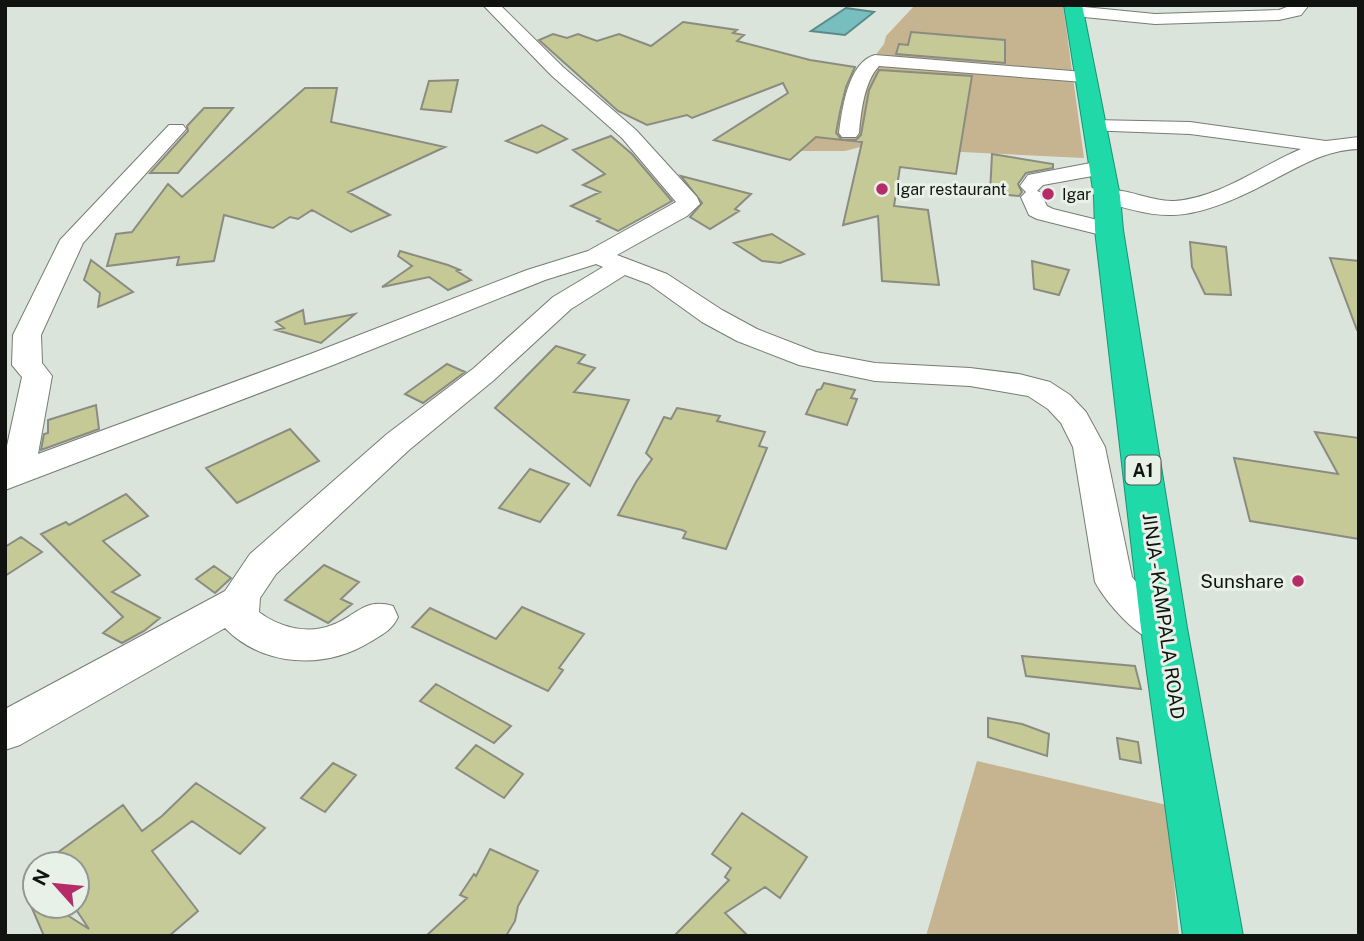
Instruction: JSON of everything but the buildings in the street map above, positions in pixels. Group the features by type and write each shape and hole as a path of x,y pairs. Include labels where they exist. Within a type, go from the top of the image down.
{"highway":[{"name":"JINJA - KAMPALA ROAD","path":"1074,8 1106,198 1164,628 1213,936"}],"street":[{"path":"379,617 339,641 304,646 260,635 239,618 240,600 263,564 398,442 484,374 611,261 688,204 686,197 629,134 557,71 491,5"},
{"path":"1074,8 1155,19 1279,15 1295,12 1301,5"},
{"path":"849,133 858,88 869,63 875,60 1084,77"},
{"path":"1093,126 1190,128 1323,146"},
{"path":"12,477 37,376 27,365 27,335 72,240 176,128"},
{"path":"1106,198 1045,214 1037,209 1031,192 1036,180 1106,198 1159,207 1180,207 1249,184 1323,146 1341,142 1359,143"},
{"path":"12,477 536,275 611,261 658,279 712,316 747,335 809,359 875,372 970,376 1019,383 1039,389 1059,402 1075,419 1089,447 1115,582 1130,602 1164,628"},
{"path":"5,731 240,600"}],"shaded area":[{"path":"915,5 1063,5 1084,158 860,147 845,151 787,151 846,107 868,65 884,44 886,36"},
{"path":"977,761 1167,805 1179,936 926,936"}],"water":[{"path":"846,8 874,12 845,35 811,31"}],"place":[{"name":"Igar restaurant","path":"882,189"},
{"name":"Igar","path":"1048,194"},
{"name":"Sunshare","path":"1298,581"}]}
